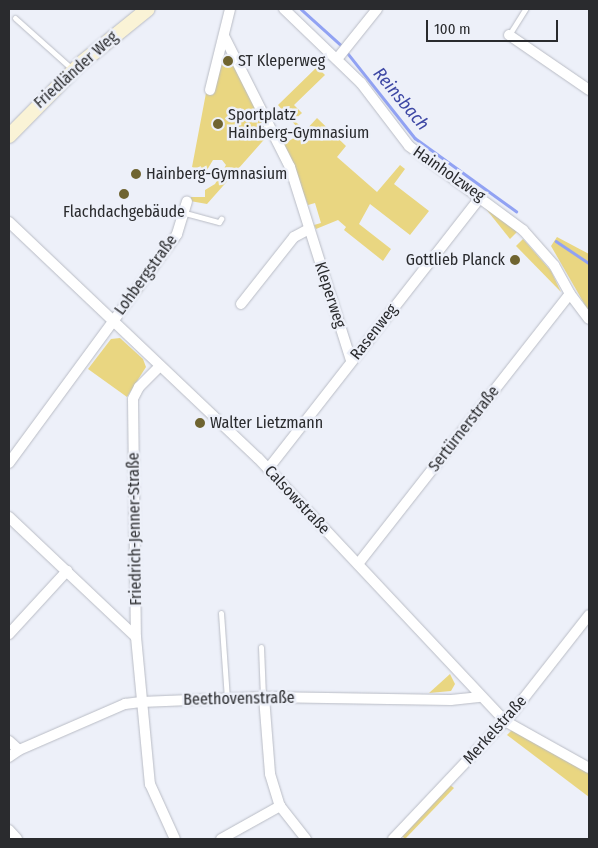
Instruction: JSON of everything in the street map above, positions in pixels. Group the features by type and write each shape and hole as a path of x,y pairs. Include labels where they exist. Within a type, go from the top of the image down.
{"street":[{"name":"Friedländer Weg","path":"10,132 74,70 148,9"},
{"path":"210,90 230,9"},
{"name":"Hainholzweg","path":"284,9 343,53 409,146 512,219 542,250 570,294 589,319"},
{"path":"343,53 377,9"},
{"path":"510,35 589,90"},
{"name":"Kleperweg","path":"224,36 282,148 351,361"},
{"name":"Rasenweg","path":"268,469 481,196"},
{"name":"Lohbergstraße","path":"9,463 177,234 185,213 187,201"},
{"name":"Calsowstraße","path":"9,222 268,469 505,721 589,768"},
{"path":"241,304 294,237 309,229"},
{"name":"Sertürnerstraße","path":"358,564 570,294"},
{"name":"Friedrich-Jenner-Straße","path":"160,366 136,391 133,406 136,637 140,702 150,784 175,839"},
{"path":"9,518 136,637"},
{"path":"9,634 67,572"},
{"name":"Merkelstraße","path":"393,839 505,721 589,615"},
{"path":"264,697 267,762 280,806 306,839"},
{"name":"Beethovenstraße","path":"9,757 19,750 126,704 140,702 264,697 451,700 481,697"},
{"path":"9,741 19,750"},
{"path":"221,839 280,806"},
{"path":"9,830 17,839"}],"lane":[{"path":"510,35 525,9"},
{"path":"15,18 74,70"},
{"path":"185,213 219,222 221,219"},
{"path":"221,613 226,698"},
{"path":"261,647 264,697"}],"shaded area":[{"path":"224,55 228,55 269,134 207,204 190,201 191,197 205,197 205,190 215,184 226,165 222,160 213,160 204,175 192,167 206,93 213,95"},
{"path":"317,67 325,75 294,105 302,113 294,120 305,131 317,118 346,146 337,157 377,192 400,165 405,169 394,184 429,211 410,235 370,204 359,224 391,249 383,261 344,230 346,227 338,220 316,229 314,225 321,223 315,203 308,205 284,144 302,133 278,105"},
{"path":"482,204 517,232 510,239"},
{"path":"557,237 589,254 589,312 551,246"},
{"path":"523,239 551,271 561,292 516,246"},
{"path":"120,338 143,359 146,367 127,397 88,369 111,339"},
{"path":"450,674 455,684 451,691 429,693"},
{"path":"512,730 589,773 589,797 507,735"},
{"path":"450,785 454,788 405,839 402,836"}],"waterway":[{"name":"Reinsbach","path":"301,9 343,47"},
{"name":"Reinsbach","path":"346,51 415,138 516,211"},
{"name":"Reinsbach","path":"556,241 589,263"}],"place":[{"name":"ST Kleperweg","path":"228,61"},
{"name":"Sportplatz Hainberg-Gymnasium","path":"218,124"},
{"name":"Hainberg-Gymnasium","path":"136,174"},
{"name":"Flachdachgebäude","path":"124,194"},
{"name":"Gottlieb Planck","path":"515,260"},
{"name":"Walter Lietzmann","path":"200,423"}]}
